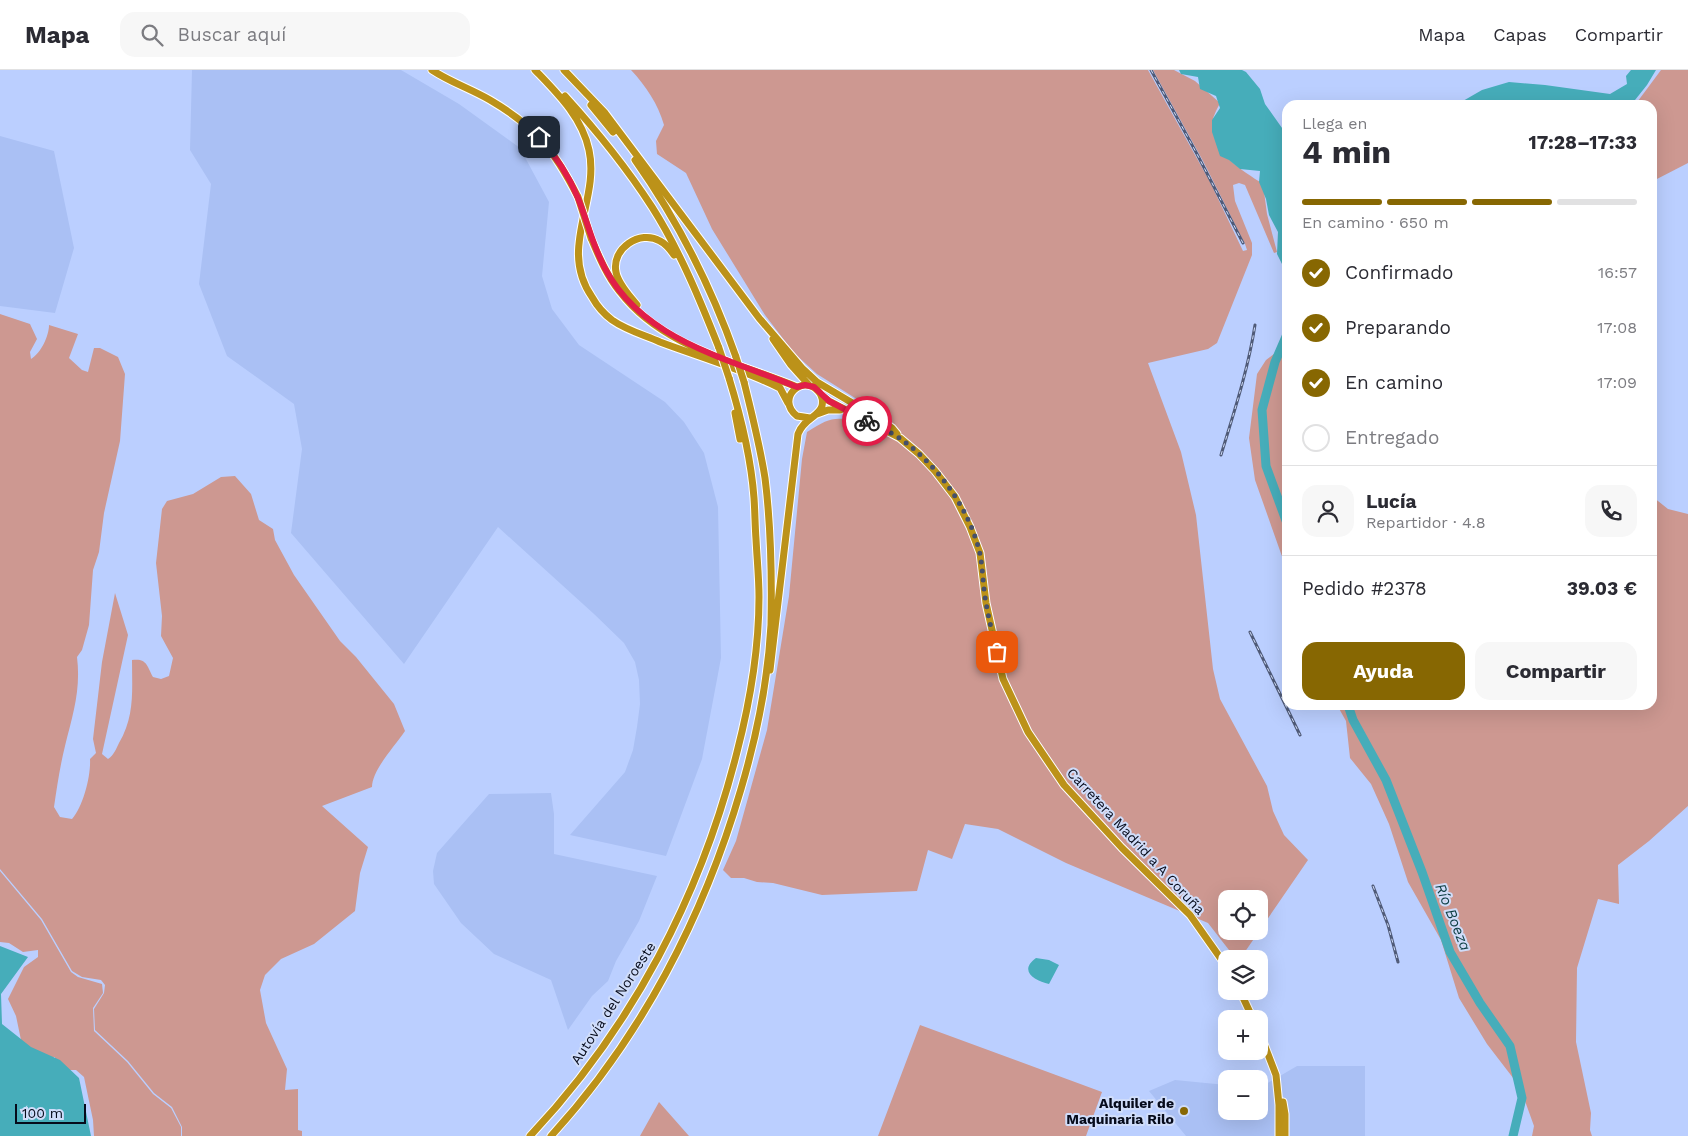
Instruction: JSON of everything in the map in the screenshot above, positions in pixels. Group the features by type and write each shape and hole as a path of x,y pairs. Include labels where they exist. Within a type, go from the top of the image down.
{"highway":[{"path":"432,70 489,100 527,124 552,151 578,197 591,238 601,260 620,292 638,312 662,330 685,343 797,387 810,385"},
{"path":"534,70 574,114 588,142 591,177 578,247 583,282 595,302 611,319 634,332 746,373 780,388 789,406 797,416 814,416 834,409 846,411"},
{"name":"Autovía del Noroeste","path":"530,1136 581,1076 626,1011 658,960 705,857 727,791 744,723 751,684 759,598 754,498 742,422 717,348 684,265 652,208 624,166 595,130 540,70"},
{"name":"Autovía del Noroeste","path":"551,1136 574,1111 639,1020 675,957 703,898 737,805 758,725 768,650 771,607 770,528 765,479 757,435 736,357 708,284 694,255 659,194 625,146 559,70"},
{"path":"564,70 605,113 759,318 785,357 802,378 821,395 822,408 804,423 798,434 773,654 758,745 746,785 737,805"},
{"path":"662,330 636,303 616,274 617,260 622,249 628,243 639,238 656,239 665,244 672,252 717,348"},
{"path":"759,318 802,368 817,382 881,420 892,428 900,438"},
{"path":"765,376 781,385 789,397 789,406"},
{"path":"789,397 797,387"},
{"name":"Carretera Madrid a A Coruña","path":"821,395 846,411 900,438 920,454 955,497 980,553 986,603 1004,678 1028,732 1064,786 1122,848 1190,915 1218,955"},
{"path":"1268,1054 1276,1075 1280,1105 1280,1135"}],"shaded area":[{"path":"192,70 401,70 459,104 520,148 549,202 542,276 552,309 579,345 665,402 684,422 704,453 718,507 721,658 702,759 666,856 570,835 625,772 633,750 640,704 639,680 635,662 624,643 498,527 404,664 291,533 302,449 294,404 227,356 199,284 211,184 190,150"},
{"path":"631,70 1148,70 1210,182 1243,251 1247,250 1245,244 1203,161 1153,70 1174,70 1195,81 1220,103 1212,122 1217,144 1223,153 1238,167 1263,184 1267,214 1277,252 1274,253 1245,185 1239,183 1233,185 1235,201 1252,243 1252,255 1217,343 1208,349 1148,363 1181,452 1196,515 1213,669 1220,699 1267,786 1273,811 1284,835 1308,860 1268,918 1268,890 1218,890 1218,936 1208,923 1066,863 998,829 965,824 952,859 928,850 917,891 822,895 773,883 757,882 744,878 731,878 723,870 736,841 767,730 789,596 802,459 807,432 822,423 834,419 846,419 863,423 871,408 817,374 794,353 765,315 712,229 686,173 657,154 656,141 664,125 655,103"},
{"path":"1179,70 1242,70 1246,72 1260,89 1265,104 1282,128 1282,264 1277,254 1278,232 1269,215 1266,199 1259,182 1260,171 1240,169 1229,160 1220,156 1212,132 1212,120 1220,108 1216,96 1200,89 1198,77 1181,74"},
{"path":"1631,70 1656,70 1635,100 1465,100 1482,90 1509,82 1610,94 1627,84 1626,76"},
{"path":"1661,70 1688,70 1688,163 1657,179 1657,100 1639,100"},
{"path":"0,136 54,151 74,248 55,313 0,306"},
{"path":"0,314 30,324 37,339 30,352 31,359 44,344 49,325 78,334 69,358 82,370 88,372 94,348 100,348 118,357 125,374 120,441 104,513 99,552 93,570 89,625 82,650 77,657 78,680 75,702 54,807 60,817 72,819 80,807 86,791 90,759 96,753 93,739 102,662 115,593 128,635 102,754 108,759 116,750 128,723 132,703 132,660 141,660 148,666 153,677 161,679 169,676 173,658 161,636 162,616 156,563 162,509 167,501 193,494 221,477 235,476 251,494 259,520 273,529 275,540 294,575 340,641 356,657 394,704 405,731 380,766 373,780 372,787 322,806 368,847 360,873 355,911 314,944 281,959 265,975 260,990 266,1023 287,1069 285,1090 298,1089 298,1130 302,1131 302,1136 182,1136 182,1127 172,1107 154,1093 128,1061 95,1030 94,1009 104,993 105,985 101,980 82,977 72,971 42,919 0,869"},
{"path":"1282,348 1282,556 1255,480 1249,438 1257,374 1266,360"},
{"path":"1657,500 1668,509 1688,514 1688,806 1649,841 1618,865 1619,904 1598,899 1577,968 1576,1042 1591,1113 1590,1130 1592,1136 1532,1136 1534,1126 1520,1087 1487,1044 1459,998 1441,940 1408,882 1389,824 1371,784 1350,758 1346,721 1340,710 1657,710"},
{"path":"551,793 554,814 554,854 657,876 639,921 616,961 608,981 592,996 568,1030 551,980 494,954 461,923 434,884 433,871 437,853 489,794"},
{"path":"0,871 41,920 71,972 78,977 102,984 103,993 93,1008 94,1031 127,1062 153,1094 171,1108 181,1127 181,1136 94,1136 93,1120 84,1077 76,1070 55,1070 55,1057 41,1057 21,1040 16,1016 8,999 24,967 38,957 38,950 23,952 9,943 0,942"},
{"path":"1221,940 1253,940 1246,950 1229,950"},
{"path":"0,946 28,957 1,994 2,1024 31,1047 60,1060 79,1078 91,1136 0,1136"},
{"path":"1036,958 1049,960 1059,965 1049,984 1030,975 1028,967"},
{"path":"920,1025 1102,1092 1086,1136 878,1136"},
{"path":"1297,1066 1365,1066 1365,1136 1186,1136 1149,1091 1175,1080 1218,1084 1218,1120 1268,1120 1268,1083"},
{"path":"659,1102 689,1136 640,1136"}],"waterway":[{"name":"Río Boeza","path":"1282,346 1275,362 1262,410 1266,466 1282,510"},
{"name":"Río Boeza","path":"1350,710 1353,720 1386,780 1422,872 1450,952 1480,1003 1510,1046 1522,1098 1513,1136"}],"railway":[{"path":"1151,70 1243,243"},
{"path":"1221,455 1245,375 1255,325"},
{"path":"1250,632 1282,698"},
{"path":"1288,710 1300,735"},
{"path":"1373,886 1388,925 1398,962"}],"way so far":[{"path":"867,421 900,438 920,454 955,497 980,553 986,603 997,652"}],"place":[{"name":"Alquiler de Maquinaria Rilo","path":"1184,1111"}],"route":[{"path":"539,137 552,151 578,197 591,238 610,277 634,308 662,330 685,343 797,387 810,385 829,401 867,421"}]}
